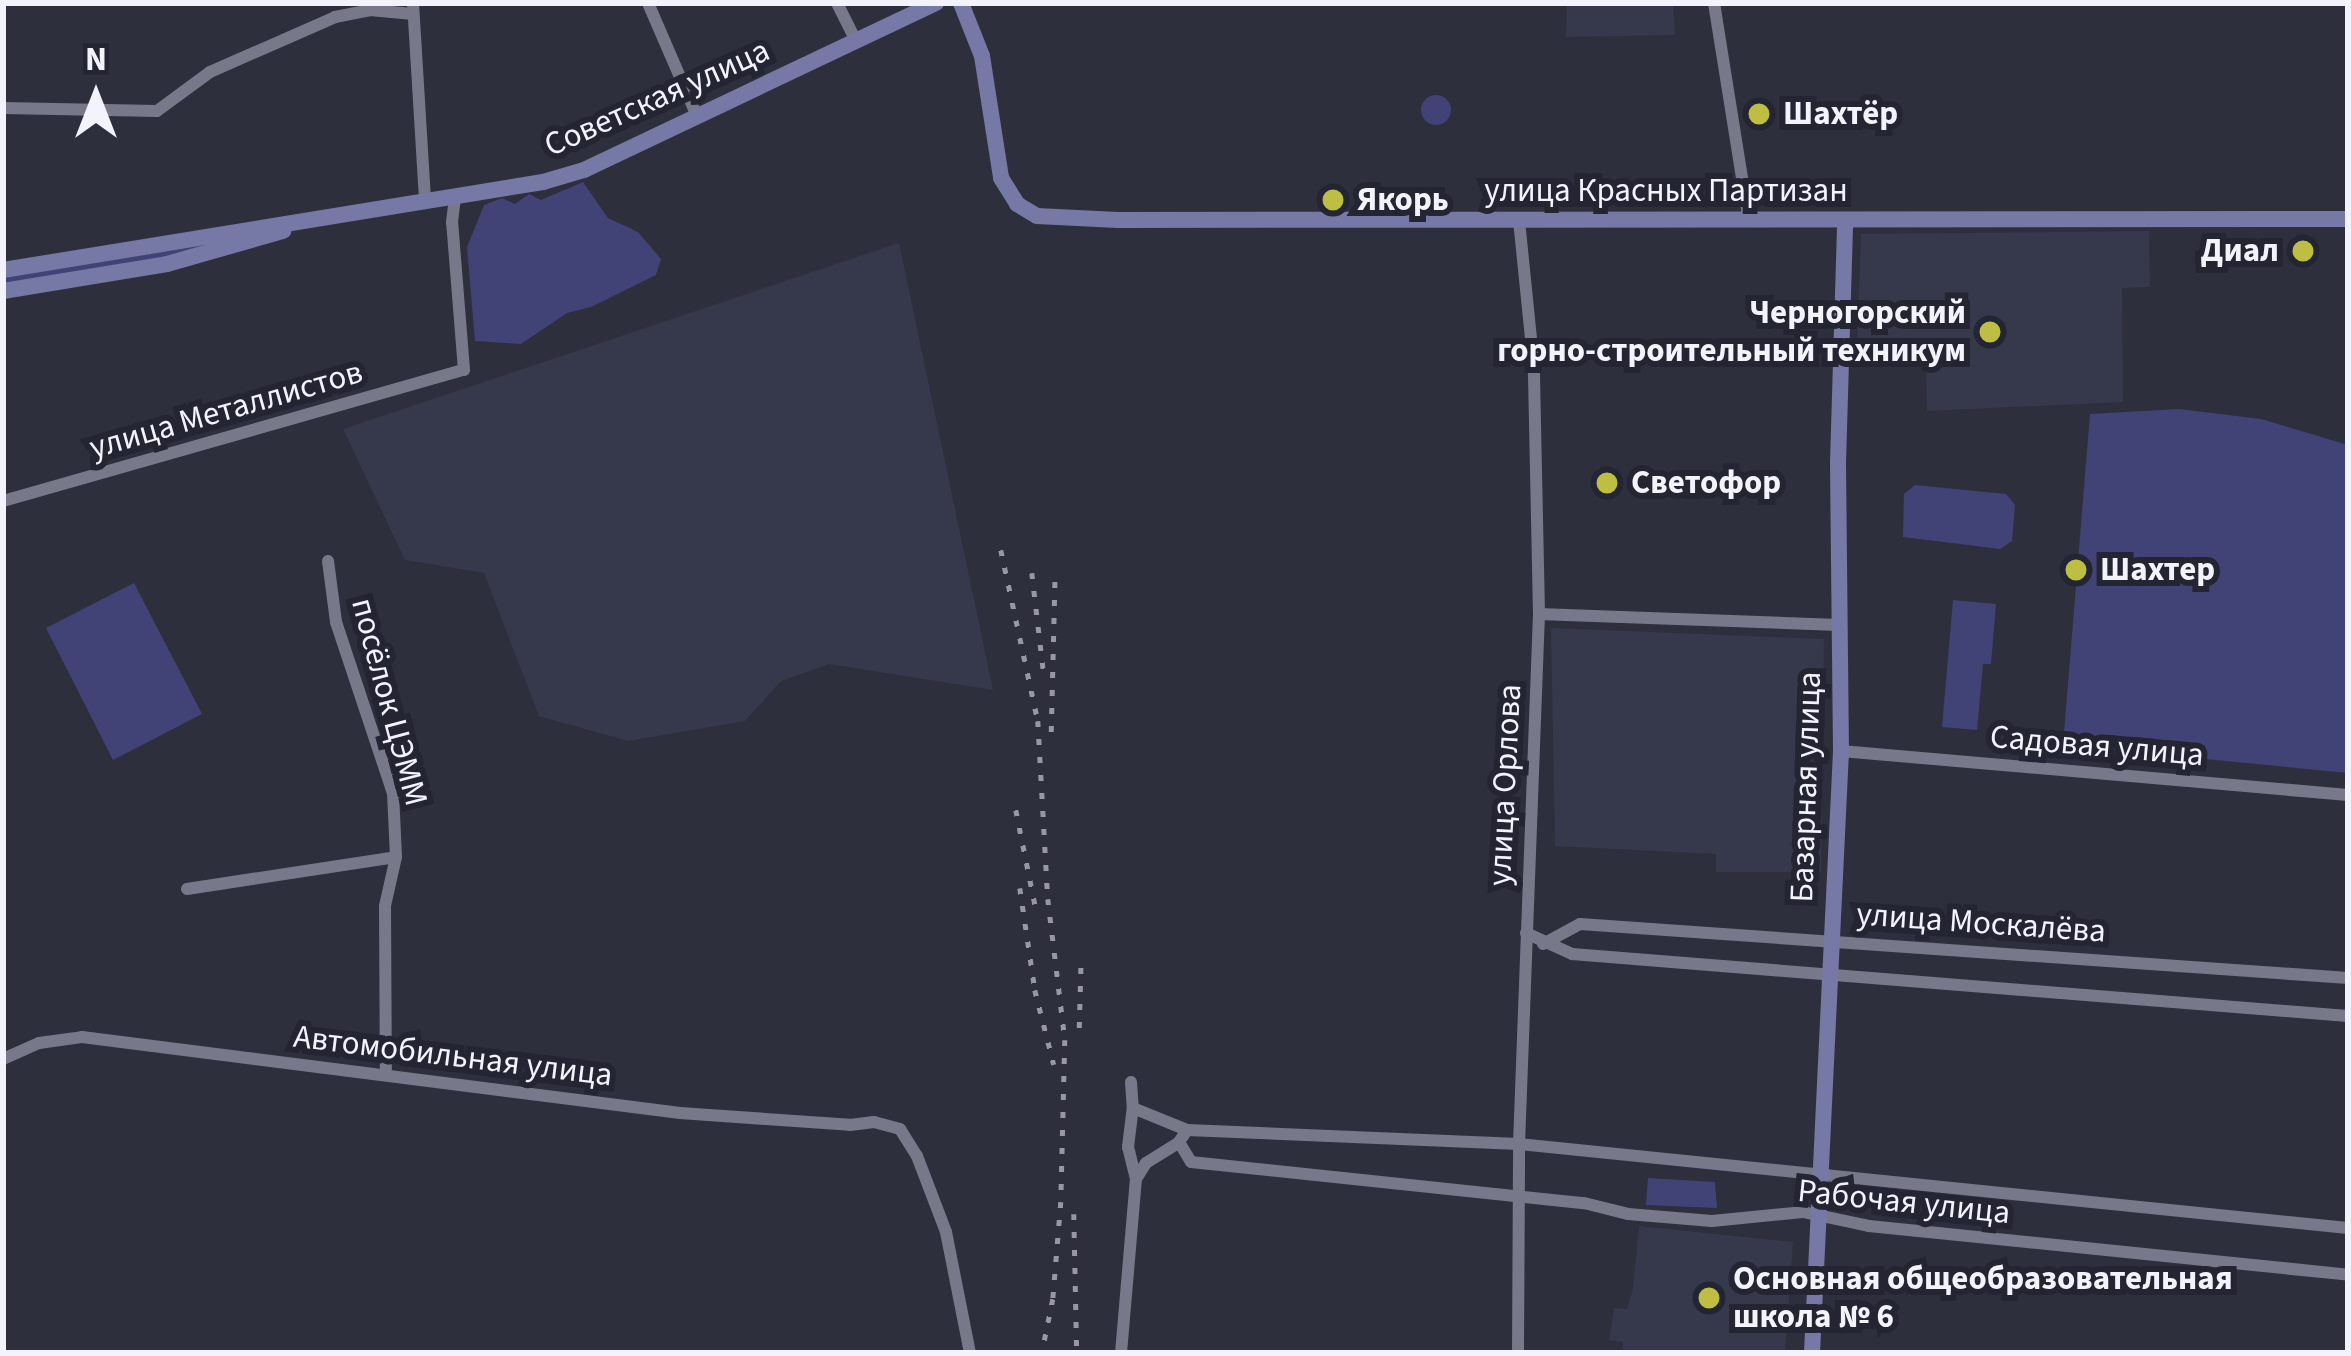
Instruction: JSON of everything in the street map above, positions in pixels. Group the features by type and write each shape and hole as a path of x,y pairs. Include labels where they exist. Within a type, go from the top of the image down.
{"main road":[{"name":"Советская улица","path":"3,270 455,198 584,170 936,3"},
{"name":"улица Красных Партизан","path":"962,3 982,56 1001,178 1017,204 1037,216 1845,222 2348,219"},
{"name":"Советская улица","path":"3,291 208,255 320,219"},
{"name":"Базарная улица","path":"1812,1353 1841,751 1845,222"}],"street":[{"path":"648,3 697,116"},
{"path":"837,3 856,40"},
{"path":"1714,3 1749,221"},
{"path":"3,108 157,111 185,86 335,17 413,8 425,202"},
{"name":"улица Металлистов","path":"3,501 464,370 452,222 455,198"},
{"name":"улица Орлова","path":"1518,1353 1520,1144 1539,614 1534,368 1519,220"},
{"name":"посёлок ЦЭММ","path":"328,561 336,622 393,793 396,857 385,906 386,1073"},
{"path":"1539,614 1840,625"},
{"name":"Садовая улица","path":"1841,751 2348,795"},
{"path":"187,889 396,857"},
{"name":"улица Москалёва","path":"1543,944 1580,924 2348,977"},
{"name":"улица Москалёва","path":"1526,933 1572,954 2348,1016"},
{"name":"Автомобильная улица","path":"3,1059 39,1043 82,1037 680,1113 850,1125 874,1122 900,1130 917,1156 946,1232 970,1353"},
{"path":"1120,1353 1136,1179 1127,1147 1131,1082"},
{"path":"1133,1108 1183,1136 1146,1162 1136,1179"},
{"name":"Рабочая улица","path":"2348,1228 1520,1144 1183,1136 1191,1162 1712,1221 1820,1215 1869,1226 2348,1275"}],"shaded area":[{"path":"1567,3 1673,3 1675,35 1566,37"},
{"path":"1436,95 1447,99 1451,110 1447,121 1436,125 1425,121 1421,110 1425,99"},
{"path":"583,182 608,218 638,232 661,259 656,275 591,307 567,313 521,344 475,341 467,247 484,205 502,198 515,204 529,194 541,200"},
{"name":"Черногорский горно-строительный техникум","path":"2149,231 2150,287 2122,288 2123,402 1927,411 1926,364 1882,364 1881,347 1857,347 1861,234"},
{"path":"219,243 171,256 3,283 3,277"},
{"path":"899,243 993,690 829,664 781,681 745,721 628,741 539,716 484,573 405,560 343,429"},
{"path":"2179,409 2261,419 2348,445 2348,773 2063,745 2090,414"},
{"path":"1915,485 2006,494 2015,505 2012,541 2000,549 1903,537 1904,494"},
{"path":"134,583 202,714 113,760 46,628"},
{"path":"1953,600 1996,604 1991,664 1983,664 1977,730 1942,727"},
{"path":"1551,628 1824,639 1821,872 1716,872 1716,854 1555,846"},
{"path":"1648,1178 1715,1182 1717,1208 1646,1205"},
{"name":"Основная общеобразовательная школа № 6","path":"1639,1226 1793,1242 1785,1353 1622,1353 1623,1342 1609,1340 1614,1308 1627,1309 1633,1289"}],"railway":[{"path":"1001,550 1038,721 1048,899 1065,1040 1061,1202 1053,1299 1042,1353"},
{"path":"1051,732 1055,570"},
{"path":"1032,573 1044,675"},
{"path":"1016,810 1035,904"},
{"path":"1020,888 1035,990 1054,1065"},
{"path":"1079,1028 1081,956"},
{"path":"1074,1214 1077,1353"}],"place":[{"name":"Шахтёр","path":"1759,114"},
{"name":"Якорь","path":"1333,200"},
{"name":"Диал","path":"2303,251"},
{"name":"Черногорский горно-строительный техникум","path":"1990,332"},
{"name":"Светофор","path":"1607,483"},
{"name":"Шахтер","path":"2076,570"},
{"name":"Основная общеобразовательная школа № 6","path":"1709,1298"}]}
